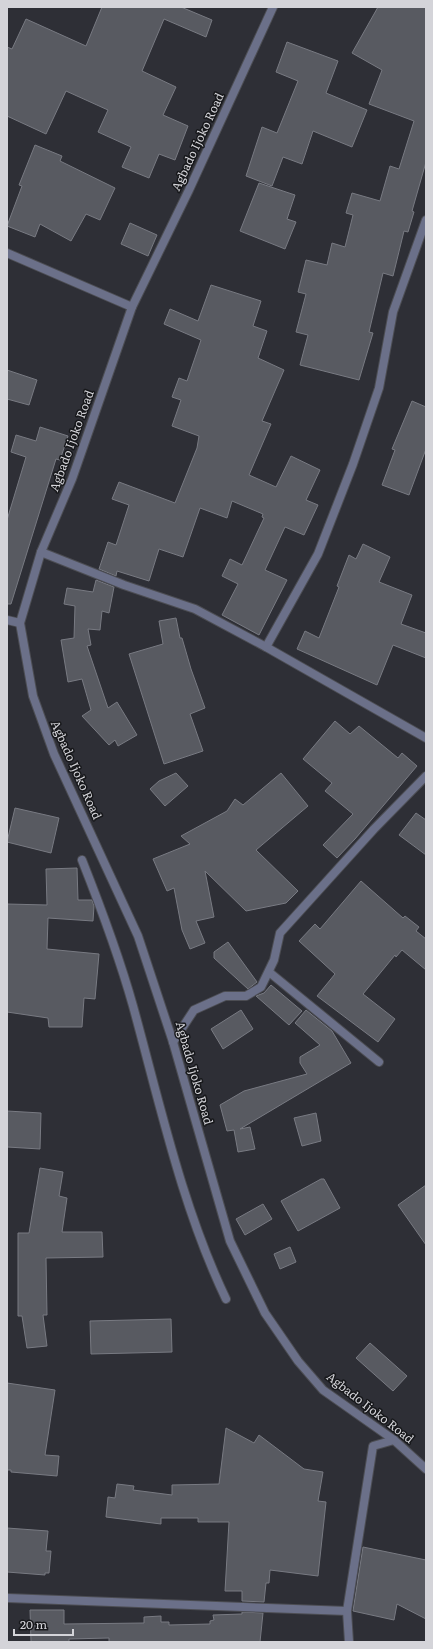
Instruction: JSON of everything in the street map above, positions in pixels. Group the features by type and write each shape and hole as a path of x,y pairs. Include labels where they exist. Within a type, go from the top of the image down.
{"street":[{"name":"Agbado Ijoko Road","path":"273,7 189,190 132,307 75,471 41,552 20,623 33,696 54,754 138,936 173,1042 230,1241 265,1313 298,1361 323,1390 394,1440 426,1469"},
{"path":"266,647 318,554 353,464 379,388 393,312 426,220"},
{"path":"7,254 132,307"},
{"path":"41,552 124,585 195,609 266,647 426,738"},
{"path":"7,620 20,623"},
{"path":"173,1042 194,1010 225,996 246,996 261,987 274,960 280,933 374,829 426,776"},
{"path":"82,860 116,948 185,1191 210,1264 226,1299"},
{"path":"269,972 379,1062"},
{"path":"349,1642 347,1611 373,1446 394,1440"},
{"path":"7,1598 347,1611"}],"building":[{"path":"102,7 181,7 212,20 206,37 164,19 142,71 176,87 163,115 188,126 175,160 159,154 149,178 122,167 131,147 98,132 108,110 66,91 46,134 7,116 7,47 12,49 26,19 86,46"},
{"path":"378,7 426,7 426,162 412,211 414,212 408,232 404,231 393,276 383,273 369,332 373,333 359,380 300,365 308,335 296,332 306,294 298,292 306,260 327,265 332,243 345,247 353,215 346,213 352,193 380,201 390,166 399,169 414,121 369,104 382,70 352,53"},
{"path":"287,42 338,61 326,93 367,110 352,147 313,131 302,164 283,157 272,186 246,176 262,127 277,133 298,81 276,72"},
{"path":"35,145 62,156 60,161 115,188 100,220 86,214 71,241 40,224 35,237 7,226 22,186 19,185"},
{"path":"259,183 295,195 287,219 296,222 285,249 240,231"},
{"path":"130,223 157,235 148,256 121,244"},
{"path":"211,285 261,301 253,326 267,331 258,358 284,370 262,421 271,424 249,475 276,487 291,456 320,470 306,500 318,505 304,535 285,527 265,570 287,580 259,635 222,615 238,584 222,576 230,559 242,565 264,518 262,517 263,514 232,501 227,518 200,508 183,557 159,549 149,581 117,571 116,576 99,569 108,542 116,545 129,505 112,499 119,482 175,503 197,448 199,436 172,426 181,400 172,397 179,378 187,381 201,340 164,324 170,309 198,321"},
{"path":"7,370 37,380 29,405 7,399"},
{"path":"412,401 426,407 426,449 409,495 382,485 395,450 392,449"},
{"path":"40,427 68,436 60,460 56,459 11,604 7,604 7,520 26,457 11,452 16,435 36,441"},
{"path":"363,544 390,557 379,582 412,595 401,624 426,633 426,658 393,645 377,685 297,649 305,631 319,638 339,587 337,586 349,555 356,559"},
{"path":"96,580 114,587 109,613 102,611 100,630 88,629 91,645 87,646 108,708 117,702 137,735 118,746 115,740 109,745 82,716 91,710 82,679 68,682 61,640 74,638 75,606 64,604 67,588 93,592"},
{"path":"176,618 180,638 182,638 205,708 190,714 203,751 164,764 129,654 163,644 159,621"},
{"path":"335,721 350,734 359,726 398,758 402,753 417,766 337,858 323,845 353,814 325,791 332,783 303,759"},
{"path":"176,773 188,786 165,806 150,789 159,781"},
{"path":"281,773 308,806 256,850 298,891 286,903 246,911 205,871 214,917 196,921 205,943 190,949 182,930 174,888 167,891 153,859 190,844 181,836 227,811 235,799 243,805"},
{"path":"15,808 59,818 51,853 7,842"},
{"path":"416,813 426,820 426,855 399,835"},
{"path":"77,868 78,900 92,900 94,906 93,921 48,918 47,949 99,954 95,999 84,998 82,1027 49,1027 48,1018 7,1012 7,904 47,905 46,869"},
{"path":"361,881 403,918 405,916 419,927 416,931 426,939 426,970 402,950 396,957 395,955 363,994 395,1019 378,1042 317,996 335,974 299,941 315,924 320,929"},
{"path":"228,942 257,982 248,989 214,958 214,952"},
{"path":"271,985 302,1011 289,1025 256,996 264,993"},
{"path":"241,1010 253,1029 223,1049 211,1029"},
{"path":"306,1010 332,1031 351,1063 240,1129 250,1127 255,1149 238,1152 234,1130 227,1131 220,1105 244,1091 307,1074 300,1063 300,1057 320,1045 295,1023"},
{"path":"7,1111 41,1113 40,1149 7,1147"},
{"path":"316,1113 321,1141 302,1146 294,1118"},
{"path":"40,1168 63,1172 59,1196 67,1198 62,1232 102,1232 103,1257 46,1258 47,1315 43,1315 47,1346 27,1348 22,1316 18,1316 18,1233 29,1233"},
{"path":"321,1179 324,1179 340,1208 298,1231 281,1201"},
{"path":"426,1185 426,1245 398,1205"},
{"path":"263,1204 272,1219 245,1235 236,1219"},
{"path":"290,1247 296,1262 280,1269 274,1254"},
{"path":"171,1319 172,1352 91,1354 90,1321"},
{"path":"370,1343 407,1376 393,1391 356,1358"},
{"path":"7,1383 55,1390 45,1455 59,1456 57,1476 11,1472 11,1470 7,1470"},
{"path":"226,1428 254,1443 259,1435 304,1469 323,1472 318,1501 326,1502 318,1576 270,1570 269,1583 266,1583 264,1602 242,1601 242,1591 225,1591 229,1522 198,1522 198,1518 161,1518 161,1524 106,1517 108,1497 115,1498 117,1484 134,1486 133,1490 172,1495 172,1485 219,1484"},
{"path":"7,1528 48,1531 46,1551 51,1551 49,1573 45,1573 45,1575 7,1572"},
{"path":"363,1547 426,1560 426,1619 397,1604 394,1620 353,1611"},
{"path":"30,1610 64,1610 64,1624 144,1623 144,1617 161,1616 161,1622 169,1622 169,1625 210,1624 210,1621 214,1620 213,1615 242,1614 242,1612 263,1613 260,1642 109,1642 109,1638 69,1639 69,1642 31,1642"}]}
